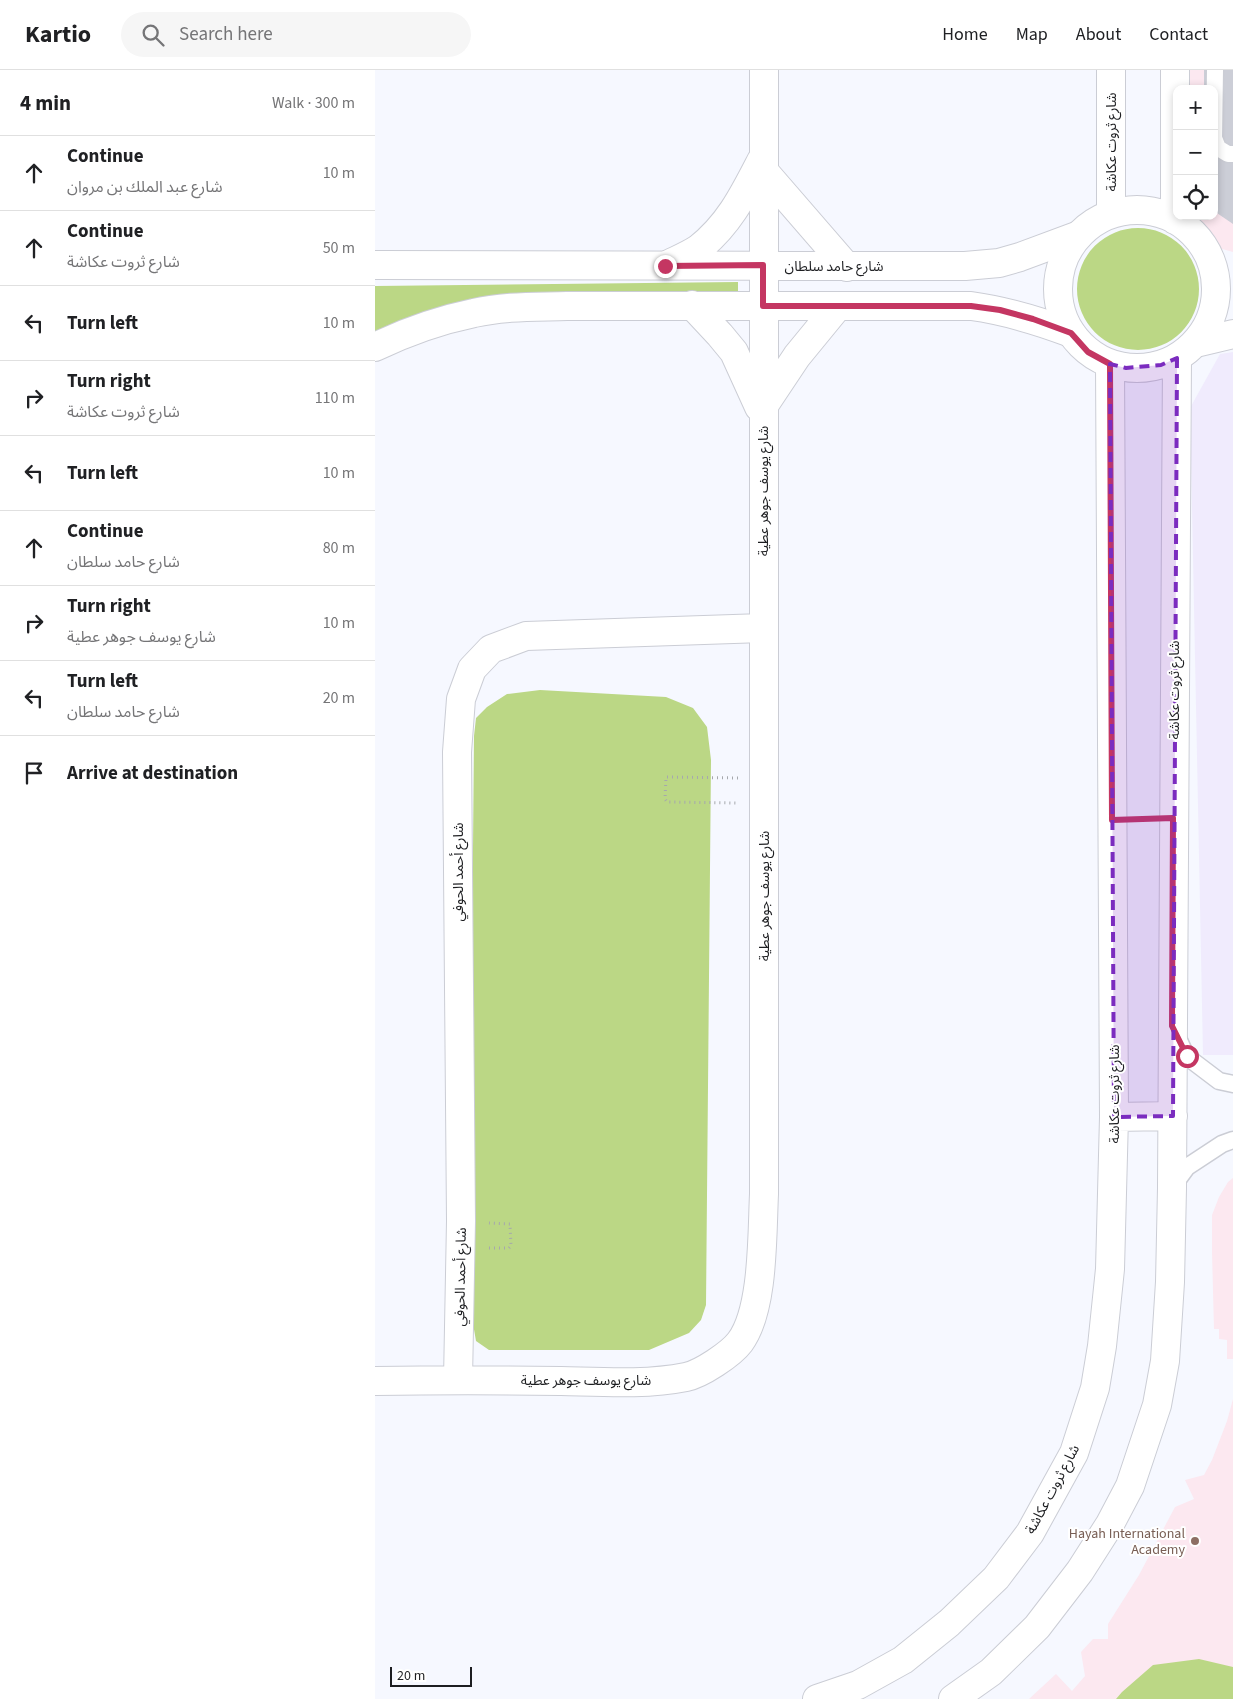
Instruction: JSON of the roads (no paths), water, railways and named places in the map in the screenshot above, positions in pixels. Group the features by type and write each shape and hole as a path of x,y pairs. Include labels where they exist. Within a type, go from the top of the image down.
{"street":[{"name":"شارع يوسف جوهر عطية","path":"375,1381 646,1382 688,1377 714,1364 740,1343 753,1317 759,1288 764,1194 764,70"},
{"name":"شارع ثروت عكاشة","path":"1111,70 1111,214"},
{"path":"1175,70 1175,175"},
{"path":"665,266 697,250 726,222 740,203 763,163 847,266"},
{"path":"1173,219 1155,212 1132,210 1111,214 1094,223 1079,235 1067,252 1059,272 1057,294 1061,315 1071,333 1088,352 1110,364 1126,368 1161,365 1186,350 1233,334"},
{"path":"1175,220 1195,235 1209,256 1215,273 1215,301 1207,327 1186,350"},
{"name":"شارع حامد سلطان","path":"375,265 965,266 999,263 1079,235"},
{"path":"1209,256 1233,267"},
{"path":"692,306 734,352 763,413"},
{"path":"763,413 797,356 838,306"},
{"path":"375,348 403,334 475,312 515,308 971,306 1025,316 1071,333"},
{"name":"شارع ثروت عكاشة","path":"953,1699 991,1672 1037,1626 1085,1563 1110,1524 1130,1486 1157,1405 1165,1362 1170,1282 1172,1188 1172,1026 1186,350"},
{"name":"شارع ثروت عكاشة","path":"817,1699 858,1685 903,1660 949,1623 997,1578 1029,1533 1074,1453 1095,1388 1102,1346 1110,1270 1114,1117 1110,364"},
{"name":"شارع أحمد الحوفي","path":"458,1380 461,1212 457,752 461,699 471,669 491,649 526,636 763,628"},
{"path":"1114,1117 1173,1116"}],"lane":[{"path":"1215,70 1214,138 1217,148 1228,154 1233,154"},
{"path":"1172,1026 1187,1056 1219,1081 1233,1084"},
{"path":"1172,1188 1187,1167 1221,1144 1233,1140"}],"place":[{"name":"Hayah International Academy","path":"1195,1541"}]}
